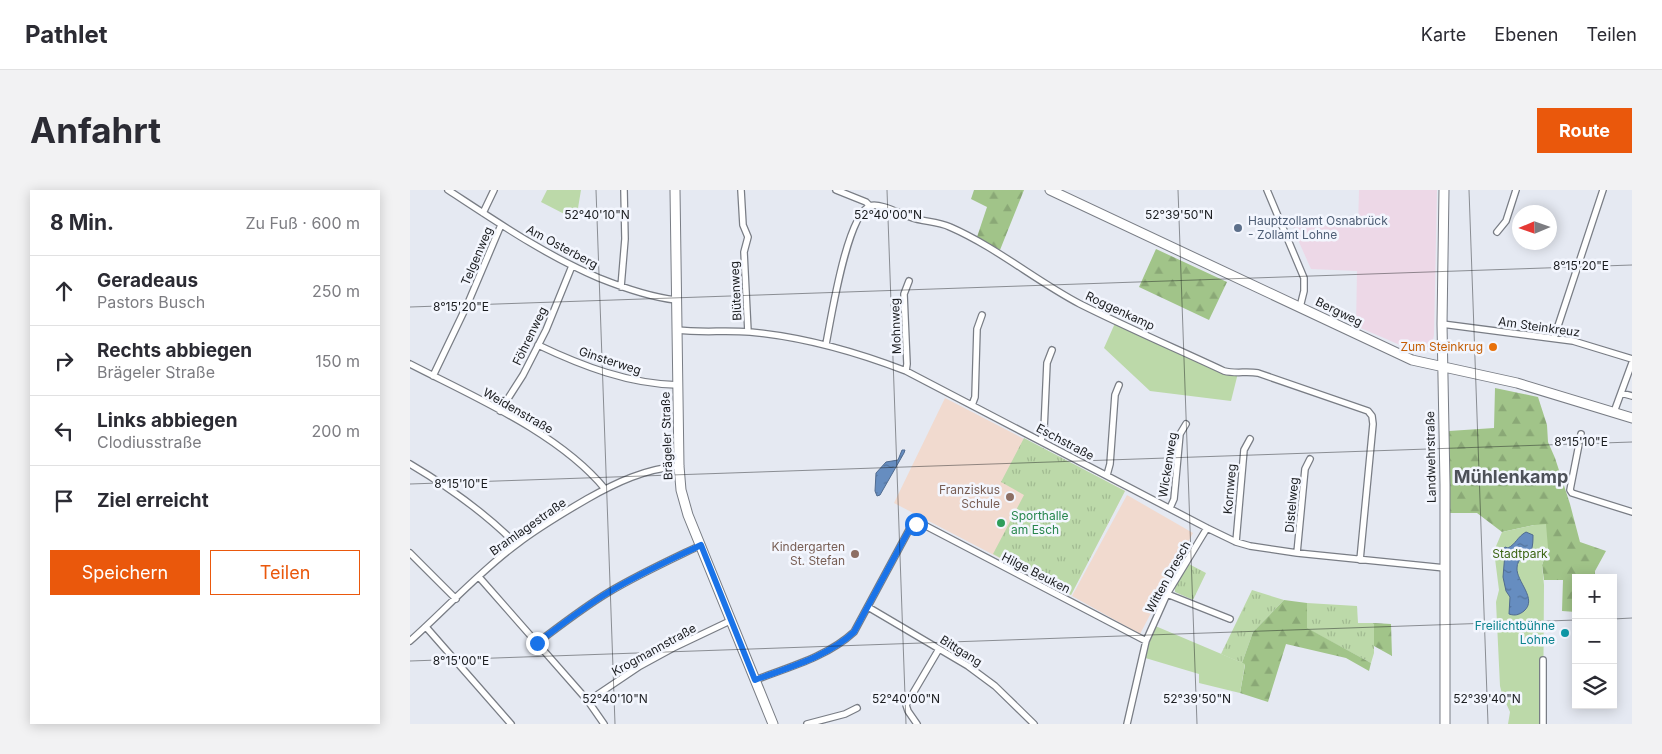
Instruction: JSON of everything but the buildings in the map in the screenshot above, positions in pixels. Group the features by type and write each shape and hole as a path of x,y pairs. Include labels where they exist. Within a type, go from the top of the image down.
{"street":[{"name":"Am Osterberg","path":"448,190 536,247 572,266 637,293 676,300"},
{"path":"483,213 494,190"},
{"path":"621,287 625,239 624,190"},
{"name":"Brägeler Straße","path":"676,190 679,466 682,490 688,515 774,724"},
{"name":"Blütenweg","path":"741,190 743,225 748,237 744,252 748,332"},
{"name":"Roggenkamp","path":"836,190 866,202 870,206 880,206 920,221 949,226 976,240 1079,303 1224,371 1230,373 1258,373 1368,411 1372,416 1373,424 1360,560"},
{"name":"Bergweg","path":"1050,190 1403,357 1424,364 1442,366 1517,383 1632,418"},
{"path":"1267,190 1304,278 1304,291 1300,307"},
{"name":"Landwehrstraße","path":"1444,190 1442,366 1445,484 1445,724"},
{"path":"1497,232 1506,221 1516,190"},
{"path":"1554,338 1603,190"},
{"path":"826,344 845,254 859,217 870,206"},
{"name":"Telgenweg","path":"433,376 468,303 501,225"},
{"name":"Föhrenweg","path":"500,411 523,375 538,345 572,266"},
{"name":"Mohnweg","path":"906,371 904,294 909,281"},
{"path":"972,405 975,397 978,329 982,316"},
{"name":"Am Steinkreuz","path":"1442,324 1578,342 1632,361"},
{"name":"Eschstraße","path":"677,330 748,332 826,344 906,371 1236,542 1297,553 1445,568"},
{"name":"Ginsterweg","path":"538,345 574,361 612,374 654,384 678,385"},
{"path":"1041,440 1044,430 1047,364 1052,350"},
{"path":"1614,412 1632,361"},
{"name":"Weidenstraße","path":"410,364 500,411 552,442 592,474 605,489"},
{"path":"1107,475 1110,464 1115,395 1119,385"},
{"path":"1621,393 1632,396"},
{"name":"Wickenweg","path":"1170,508 1174,499 1180,434 1186,424"},
{"path":"1582,434 1570,490 1572,494 1632,512"},
{"name":"Kornweg","path":"1236,542 1244,450 1250,439"},
{"name":"Distelweg","path":"1297,553 1305,469 1310,459"},
{"path":"410,464 462,497 493,521 516,544"},
{"name":"Bramlagestraße","path":"410,641 516,544 566,511 619,482 650,470 679,466"},
{"name":"Hilge Beuken","path":"868,607 909,530 916,524 926,526 1146,642"},
{"name":"Witten Dresch","path":"1127,724 1146,642 1167,594 1207,528"},
{"path":"537,643 572,616 610,592 645,572 701,545"},
{"path":"410,553 456,599"},
{"path":"479,577 588,701 604,724"},
{"path":"1167,594 1230,619"},
{"path":"755,680 832,649 854,632 868,607"},
{"name":"Bittgang","path":"868,607 968,666 995,686 1034,724"},
{"name":"Krogmannstraße","path":"588,701 640,666 732,620"},
{"path":"426,627 511,724"},
{"path":"918,724 908,711 906,705 939,649"},
{"path":"1543,724 1544,660"},
{"path":"807,724 845,714 857,708"}],"shaded area":[{"path":"1359,190 1437,190 1434,335 1431,349 1421,354 1356,326 1357,271 1311,269 1295,233 1293,225 1358,226"},
{"name":"Franziskus Schule","path":"945,398 1125,491 1071,595 894,503"},
{"path":"1127,495 1193,533 1140,634 1072,596"}],"green space":[{"path":"547,190 581,190 576,220 541,202"},
{"path":"974,190 1024,190 1000,250 977,237 987,207 971,199"},
{"path":"1156,249 1227,282 1209,320 1139,287"},
{"path":"1116,321 1224,371 1238,373 1231,401 1150,391 1104,348"},
{"path":"1495,388 1538,397 1547,425 1548,442 1570,504 1580,542 1606,551 1595,574 1572,574 1572,612 1562,611 1563,580 1544,580 1542,565 1548,548 1534,525 1502,532 1477,513 1450,513 1449,431 1494,428"},
{"path":"1024,438 1125,491 1071,595 993,554 1024,495 1001,482"},
{"name":"Stadtpark","path":"1546,524 1548,548 1542,565 1544,585 1543,724 1508,724 1510,712 1500,686 1496,602 1499,590 1494,551 1502,532"},
{"path":"1189,564 1206,573 1193,600 1175,592 1175,587"},
{"path":"1252,590 1284,600 1253,632 1242,663 1221,654"},
{"path":"1284,600 1307,603 1307,628 1371,663 1369,671 1346,658 1286,644 1268,702 1240,693 1245,665 1242,663 1253,632"},
{"path":"1307,603 1357,606 1358,623 1374,623 1374,653 1371,663 1306,628"},
{"path":"1374,623 1391,624 1392,656 1374,646"},
{"path":"1153,625 1245,664 1240,693 1199,683 1199,674 1142,657"}],"water":[{"path":"902,450 905,450 904,453 880,495 877,496 875,491 876,473 886,462 898,460"},
{"path":"1526,532 1533,535 1532,549 1520,560 1517,568 1529,601 1524,611 1517,615 1511,615 1509,614 1510,597 1506,591 1503,577 1505,553 1503,550 1505,547 1511,546"}],"place":[{"name":"Hauptzollamt Osnabrück - Zollamt Lohne","path":"1238,228"},
{"name":"Zum Steinkrug","path":"1493,347"},
{"name":"Franziskus Schule","path":"1010,497"},
{"name":"Sporthalle am Esch","path":"1001,523"},
{"name":"Kindergarten St. Stefan","path":"855,554"},
{"name":"Freilichtbühne Lohne","path":"1565,633"}],"district":[{"name":"Mühlenkamp","path":"1511,477"}],"route":[{"path":"537,643 572,616 610,592 645,572 701,545 755,680 832,649 854,632 909,530 916,524"}]}
